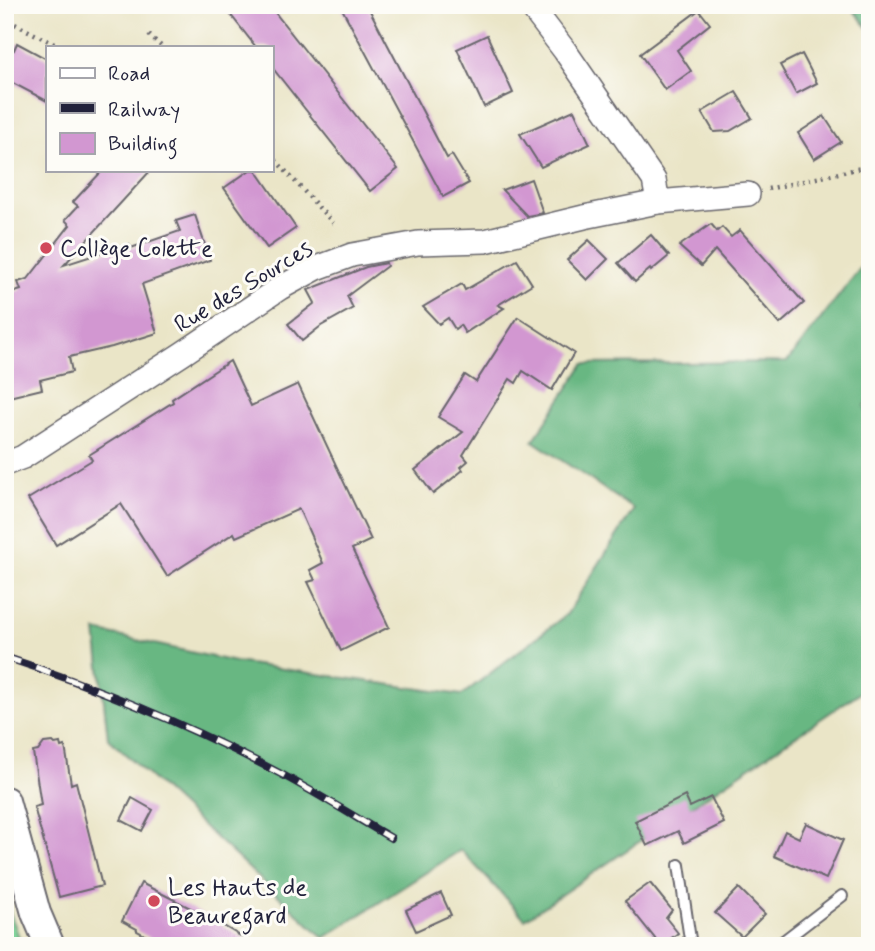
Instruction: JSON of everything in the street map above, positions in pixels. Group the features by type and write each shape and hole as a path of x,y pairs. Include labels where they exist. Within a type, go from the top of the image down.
{"street":[{"path":"530,5 654,180 658,202"},
{"name":"Rue des Sources","path":"5,464 23,457 280,288 317,268 352,255 418,243 485,241 658,202 748,194"},
{"path":"5,801 36,913 50,946"}],"lane":[{"path":"679,865 691,946"},
{"path":"777,946 842,896"}],"path":[{"path":"15,24 58,46"},
{"path":"149,35 161,46"},
{"path":"273,157 333,223"},
{"path":"748,194 870,166"},
{"path":"5,919 15,946"}],"green space":[{"path":"849,5 870,5 870,30"},
{"path":"870,256 870,398 865,406 870,426 870,650 862,691 525,919 461,850 324,938 108,738 96,631 235,662 462,695 567,614 634,509 533,441 584,364 787,362"},
{"path":"5,898 22,946 5,946"}],"building":[{"path":"223,5 269,5 398,169 370,191 273,69 273,46 255,46"},
{"path":"340,5 367,5 447,158 452,155 469,183 443,197"},
{"path":"699,10 710,24 677,50 691,71 665,90 640,54"},
{"path":"487,35 513,93 484,107 457,49"},
{"path":"17,43 46,58 46,100 5,79 5,45 14,50"},
{"path":"802,54 817,83 796,94 780,65"},
{"path":"736,92 752,118 730,131 714,132 702,112"},
{"path":"574,110 590,144 541,167 520,134"},
{"path":"824,116 841,142 814,159 798,133"},
{"path":"101,172 149,172 64,265 129,244 131,248 180,231 176,221 195,215 210,260 142,284 157,333 69,357 72,372 40,380 42,389 5,398 5,295 21,290 18,282 28,279 70,225 65,220 78,206 73,202"},
{"path":"247,172 257,172 296,228 267,248 224,188"},
{"path":"531,179 543,213 527,216 502,190"},
{"path":"711,224 717,231 722,227 731,237 740,230 804,303 780,324 715,250 701,266 679,246"},
{"path":"651,235 669,256 635,282 618,263"},
{"path":"589,240 608,259 587,280 567,260"},
{"path":"517,260 532,284 498,305 504,308 465,333 460,325 455,329 448,318 439,324 423,307 462,284 465,290"},
{"path":"386,263 387,266 347,296 353,308 321,326 302,341 288,324 315,303 308,290 366,267"},
{"path":"518,317 574,353 552,390 523,371 516,383 510,379 463,455 468,461 461,467 463,470 433,494 415,470 463,432 438,417 465,375 476,382"},
{"path":"230,361 251,406 298,384 371,540 352,549 389,627 341,651 308,582 315,580 310,570 323,563 299,509 236,537 234,533 167,576 121,504 56,545 28,499 92,460 89,455 173,402 172,399"},
{"path":"44,743 60,743 61,747 65,746 71,784 76,782 102,886 59,897 34,807 41,805 33,752 38,751"},
{"path":"685,796 690,807 711,797 724,823 684,843 678,831 647,846 635,821"},
{"path":"132,798 153,810 142,831 121,820"},
{"path":"806,823 843,840 826,879 774,856 785,831 799,838"},
{"name":"Les Hauts de Beauregard","path":"141,883 210,918 257,946 165,946 137,931 122,921"},
{"path":"650,883 672,910 666,918 678,933 661,946 625,901"},
{"path":"739,888 765,914 742,937 715,913"},
{"path":"441,893 451,915 416,931 406,910"}],"railway":[{"path":"5,657 111,695 214,740 295,782 391,838"}],"place":[{"name":"Collège Colette","path":"46,248"},
{"name":"Les Hauts de Beauregard","path":"154,901"}]}
